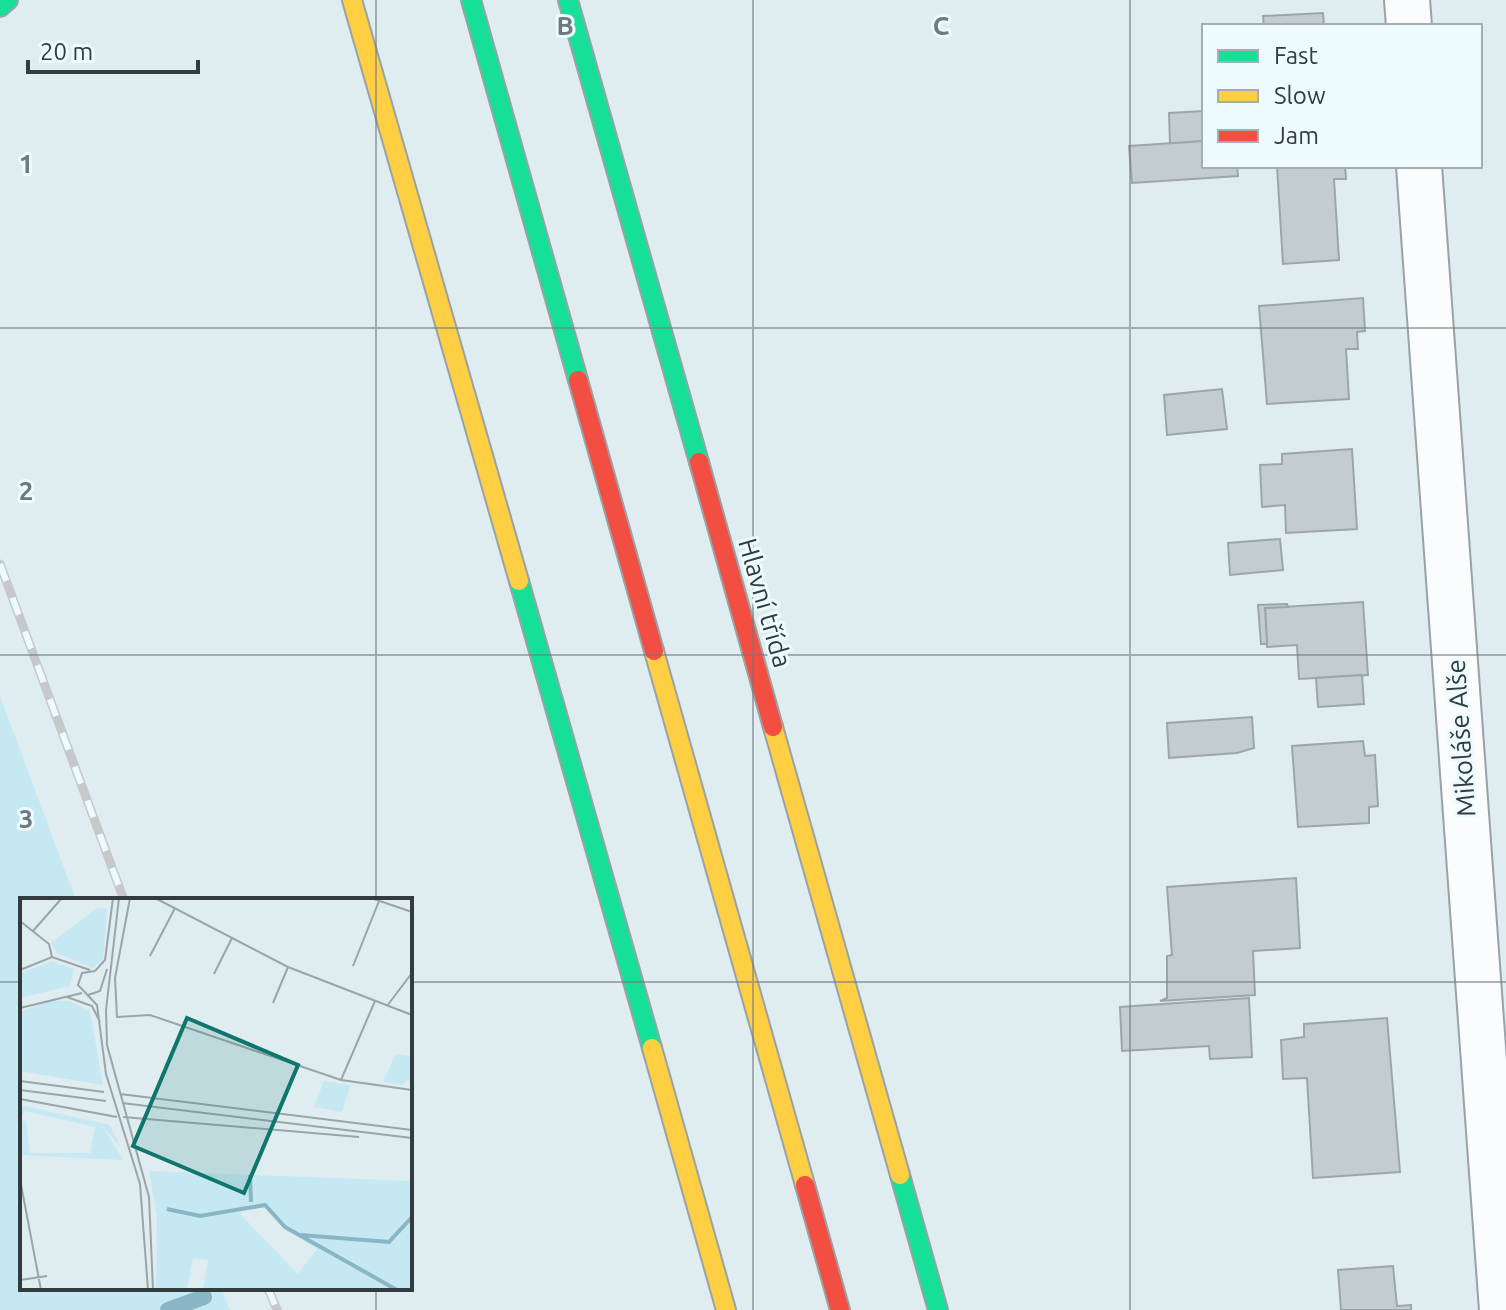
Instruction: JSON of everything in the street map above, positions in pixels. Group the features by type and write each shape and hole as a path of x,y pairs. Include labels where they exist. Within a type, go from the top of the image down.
{"main road":[{"path":"0,7 8,0"},
{"path":"352,0 726,1310"},
{"path":"471,0 840,1310"},
{"name":"Hlavní třída","path":"568,0 938,1310"}],"street":[{"path":"1407,0 1409,24"},
{"name":"Mikoláše Alše","path":"1419,168 1502,1310"}],"shaded area":[{"path":"0,696 75,898 20,898 20,1290 222,1290 230,1310 0,1310"}],"building":[{"path":"1323,13 1324,24 1264,24 1263,16"},
{"path":"1202,111 1202,141 1170,144 1169,113"},
{"path":"1202,141 1202,168 1237,168 1238,176 1132,183 1129,146"},
{"path":"1277,168 1345,168 1346,179 1334,179 1339,260 1283,264"},
{"path":"1363,298 1365,331 1357,332 1358,349 1346,349 1349,399 1267,404 1259,306"},
{"path":"1222,389 1227,429 1167,435 1164,395"},
{"path":"1352,449 1357,529 1286,533 1285,505 1262,507 1260,465 1282,464 1282,454"},
{"path":"1280,539 1283,570 1230,575 1228,543"},
{"path":"1363,602 1368,675 1299,679 1297,645 1267,647 1265,608"},
{"path":"1287,604 1288,607 1265,608 1267,644 1261,644 1258,605"},
{"path":"1362,675 1364,704 1318,707 1316,678"},
{"path":"1252,717 1254,748 1237,753 1169,758 1167,723"},
{"path":"1363,741 1365,756 1375,755 1378,806 1369,807 1369,823 1298,827 1292,746"},
{"path":"1296,878 1300,948 1253,951 1255,995 1160,1001 1167,998 1167,956 1172,955 1167,887"},
{"path":"1249,998 1252,1057 1210,1059 1209,1046 1122,1051 1120,1007"},
{"path":"1387,1018 1400,1172 1313,1178 1307,1078 1283,1079 1281,1040 1304,1037 1304,1024"},
{"path":"1393,1266 1397,1306 1411,1305 1411,1310 1341,1310 1338,1270"}],"waterway":[{"path":"168,1310 204,1297"}],"railway":[{"path":"0,564 123,898"},
{"path":"269,1290 277,1310"}],"traffic: fast":[{"path":"0,7 8,0"},
{"path":"471,0 578,380"},
{"path":"568,0 699,462"},
{"path":"519,581 652,1048"},
{"path":"900,1175 938,1310"}],"traffic: slow":[{"path":"352,0 519,581"},
{"path":"654,651 805,1185"},
{"path":"773,727 900,1175"},
{"path":"652,1048 726,1310"}],"traffic: jam":[{"path":"578,380 654,651"},
{"path":"699,462 773,727"},
{"path":"805,1185 840,1310"}]}
